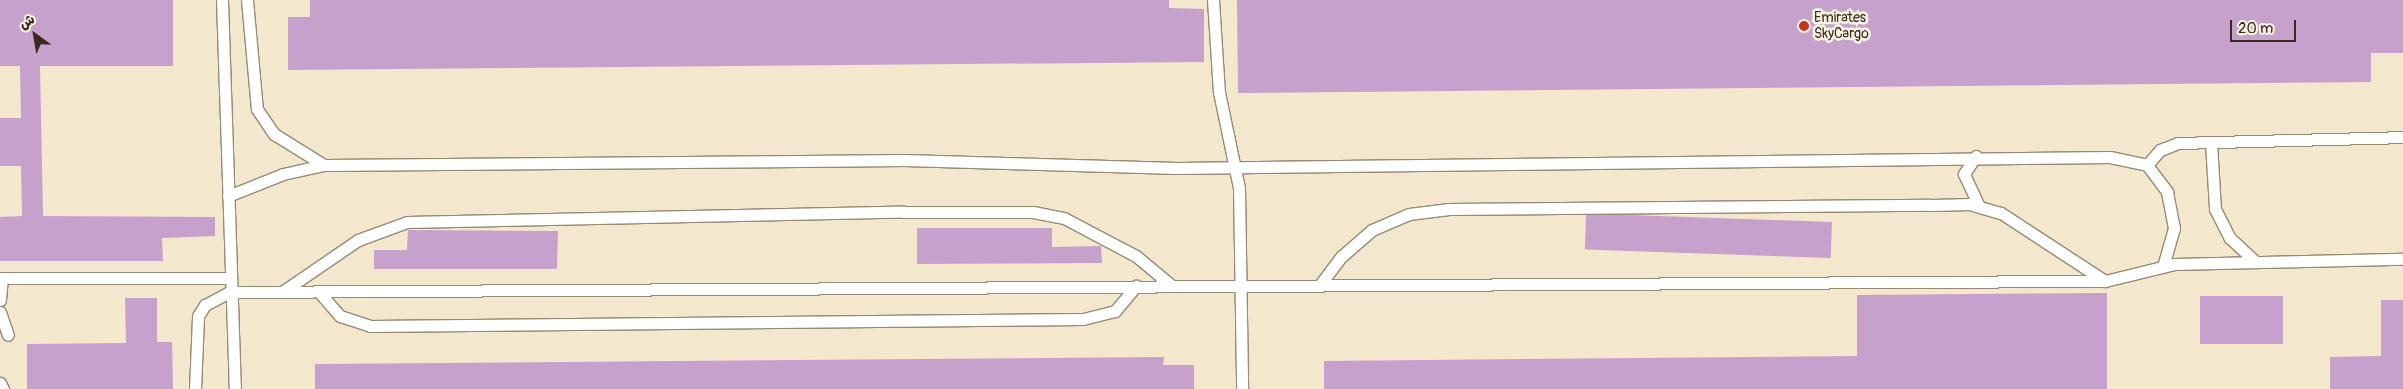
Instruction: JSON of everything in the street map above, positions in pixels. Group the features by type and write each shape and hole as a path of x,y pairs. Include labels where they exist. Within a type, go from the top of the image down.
{"lane":[{"path":"222,0 229,292 235,389"},
{"path":"247,0 257,109 280,139 324,165"},
{"path":"1213,0 1219,92 1236,164 1242,389"},
{"path":"2147,165 2168,146 2211,142 2403,137"},
{"path":"2211,142 2215,209 2230,238 2255,261"},
{"path":"228,196 282,174 324,165 904,160 1177,168 1236,164 1976,156 2110,157 2147,165 2158,176 2173,210 2171,247 2163,266"},
{"path":"1976,156 1964,174 1979,206"},
{"path":"1319,286 1342,256 1372,230 1409,214 1449,209 1979,206 2013,220 2105,281"},
{"path":"282,292 358,240 407,222 904,212 1033,212 1064,218 1136,256 1172,286"},
{"path":"195,389 198,316 204,305 229,292 2105,281 2163,266 2255,261 2403,259"},
{"path":"0,300 1,278 229,278"},
{"path":"319,292 340,316 370,326 904,317 1083,319 1116,311 1136,286"},
{"path":"0,312 8,335"},
{"path":"0,383 3,389"}],"building":[{"path":"0,0 173,0 173,66 40,66 43,216 215,217 215,236 162,238 163,261 0,261 0,217 22,216 21,166 0,166 0,118 21,118 20,66 0,66"},
{"path":"310,0 1169,0 1169,8 1204,9 1204,62 288,70 288,17 310,17"},
{"name":"Emirates SkyCargo","path":"1237,0 2403,0 2403,53 2371,53 2371,82 1238,93"},
{"path":"1586,213 1832,222 1831,258 1585,249"},
{"path":"917,228 1052,228 1052,247 1101,246 1102,263 917,264"},
{"path":"408,230 558,231 557,269 374,269 374,250 407,250"},
{"path":"2107,293 2107,389 1324,389 1324,361 1857,356 1857,295"},
{"path":"2200,296 2283,296 2283,344 2200,344"},
{"path":"125,298 157,298 157,342 172,342 173,389 27,389 27,344 126,343"},
{"path":"2381,300 2403,300 2403,389 2330,389 2330,357 2381,356"},
{"path":"1164,357 1163,365 1194,365 1194,389 315,389 315,364"}],"place":[{"name":"Emirates SkyCargo","path":"1804,26"}]}
